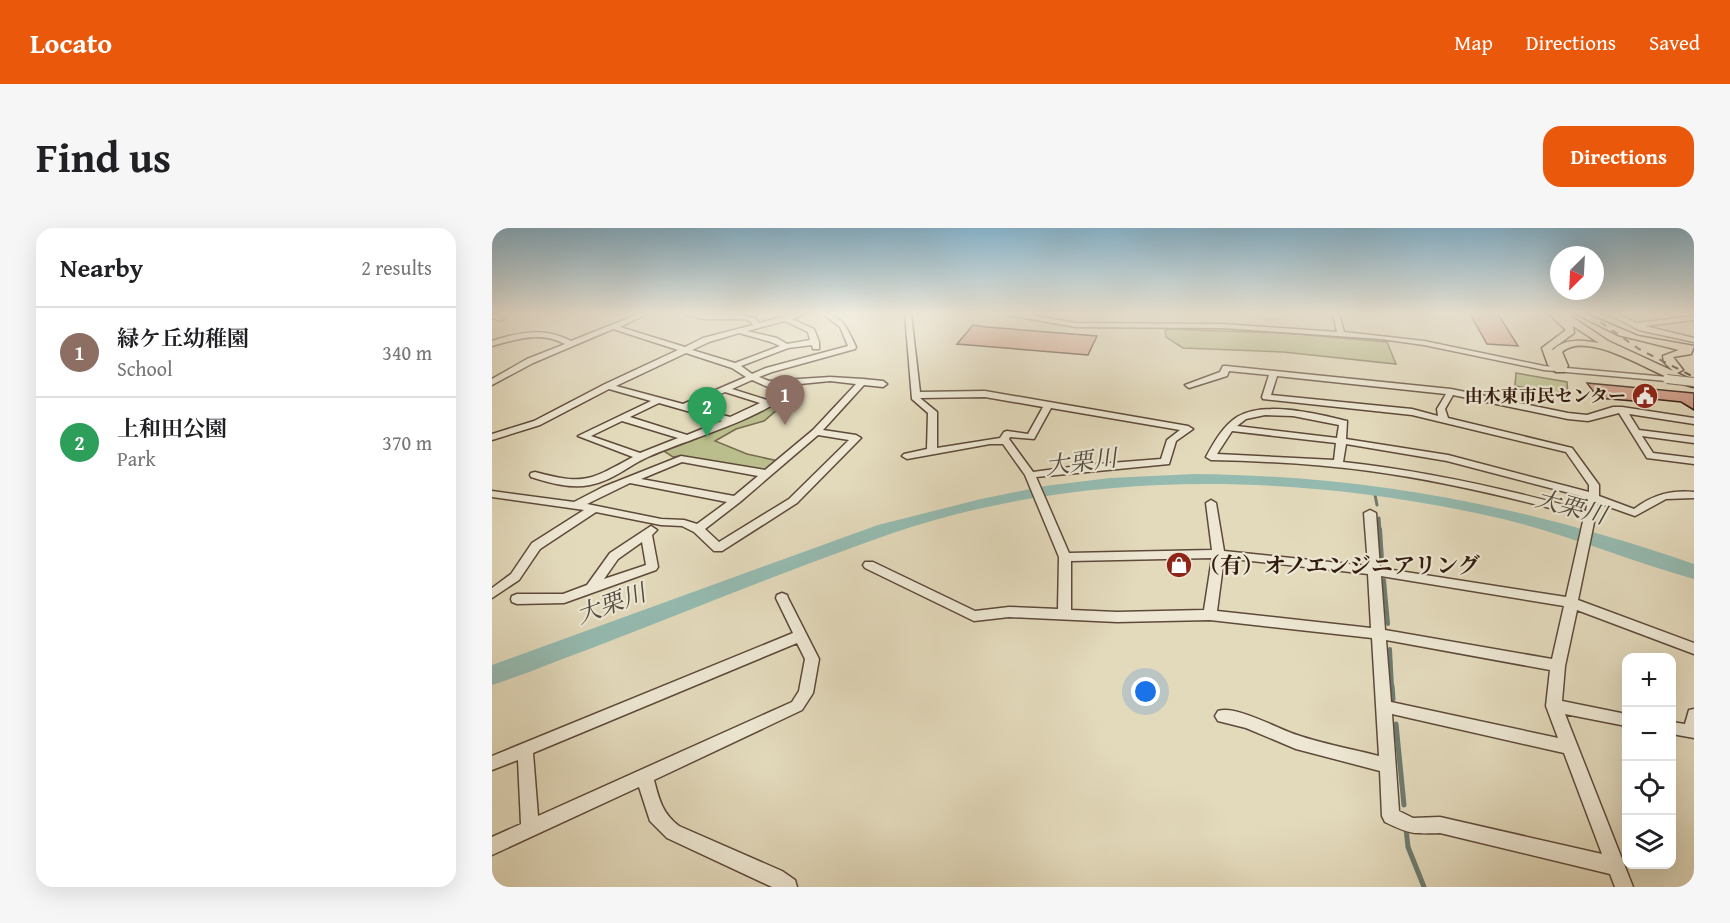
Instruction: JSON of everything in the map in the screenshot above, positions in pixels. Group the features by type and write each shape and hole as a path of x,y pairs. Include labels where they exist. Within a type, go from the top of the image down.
{"main road":[{"path":"1552,345 1547,348 1553,365 1560,370 1563,366 1557,351 1564,345"},
{"path":"1579,345 1600,346 1629,355"},
{"path":"1610,345 1694,383"},
{"path":"1622,345 1694,377"},
{"path":"1665,345 1694,351"},
{"path":"1678,370 1669,362 1668,356 1694,351"}],"street":[{"path":"492,382 524,364 569,345"},
{"path":"670,345 735,366 751,377 768,384 798,381 862,381 883,384"},
{"path":"492,437 537,423 696,345"},
{"path":"735,366 786,346 795,345"},
{"path":"815,345 816,356"},
{"path":"685,407 788,363 852,347 851,345"},
{"path":"911,345 916,399 933,412 932,451"},
{"path":"1432,345 1560,370 1694,383"},
{"path":"1189,385 1224,374 1226,368 1451,392 1568,416 1588,418 1613,410 1622,410 1694,421"},
{"path":"1272,374 1266,397 1412,412 1569,450 1594,485 1594,497 1558,666 1554,706 1624,887"},
{"path":"535,475 551,479 591,482 641,457 768,403 796,387 798,381"},
{"path":"698,528 736,500 816,432 862,381"},
{"path":"608,386 729,420"},
{"path":"723,389 768,403"},
{"path":"1443,418 1441,409 1451,392"},
{"path":"917,394 985,394 1188,429 1172,440 1165,462 1085,468 1030,476"},
{"path":"641,457 583,436 659,400"},
{"path":"1003,441 1007,435 1031,437 1048,406"},
{"path":"1622,410 1650,456 1694,461"},
{"path":"1338,464 1344,423 1311,417 1257,412 1242,418 1219,442 1211,457 1338,464 1445,480 1588,517"},
{"path":"622,418 687,438"},
{"path":"1232,428 1341,441 1448,458 1594,497 1635,513 1646,503 1663,495 1694,495"},
{"path":"492,494 576,505 661,522 684,523 698,528 718,548 793,501 856,438 816,432"},
{"path":"1635,432 1694,440"},
{"path":"907,456 1006,441 1030,476 1065,557 1064,615"},
{"path":"576,505 628,480 681,459 767,474"},
{"path":"551,479 564,472"},
{"path":"628,480 736,500"},
{"path":"1210,615 1219,555 1212,502"},
{"path":"492,594 515,577 536,546 594,508"},
{"path":"1370,513 1391,816 1412,826 1440,825 1616,866"},
{"path":"591,589 614,556 661,522"},
{"path":"517,599 564,598 652,567 646,535"},
{"path":"1065,557 1219,555 1374,571 1572,603 1694,649"},
{"path":"869,565 974,616 1009,612 1117,617 1210,615 1378,634 1558,666"},
{"path":"492,846 797,706 806,693 812,659 782,598"},
{"path":"492,763 800,636"},
{"path":"1382,706 1570,747"},
{"path":"1554,706 1622,719"},
{"path":"1676,729 1692,732 1694,715"},
{"path":"1223,717 1248,722 1296,742 1386,765"},
{"path":"525,749 530,828"},
{"path":"645,776 655,816 662,825 775,878 788,887"}],"green space":[{"path":"1178,345 1388,345 1396,364 1283,352 1183,348"},
{"path":"1516,373 1567,382 1568,396 1515,386"},
{"path":"767,406 778,409 764,421 736,429 715,441 747,454 778,461 768,469 763,471 679,456 673,457 662,450"}],"building":[{"path":"966,345 1093,345 1088,355"},
{"name":"由木東市民センター","path":"1587,383 1694,393 1694,410 1681,402 1642,398 1646,402 1598,398"}],"waterway":[{"name":"大栗川","path":"492,675 885,529 1013,498 1110,483 1195,479 1247,480 1352,487 1404,494 1506,514 1556,527 1694,572"},
{"path":"1374,490 1377,505"},
{"path":"1379,518 1380,531"},
{"path":"1380,529 1382,560"},
{"path":"1384,580 1388,624"},
{"path":"1390,649 1392,687"},
{"path":"1392,686 1393,699"},
{"path":"1396,724 1404,805"},
{"path":"1406,829 1408,847 1424,887"}],"railway":[{"path":"1633,345 1694,377"}],"place":[{"name":"由木東市民センター","path":"1645,396"},
{"name":"緑ケ丘幼稚園","path":"785,425"},
{"name":"上和田公園","path":"707,437"},
{"name":"（有）オノエンジニアリング","path":"1179,565"}]}
